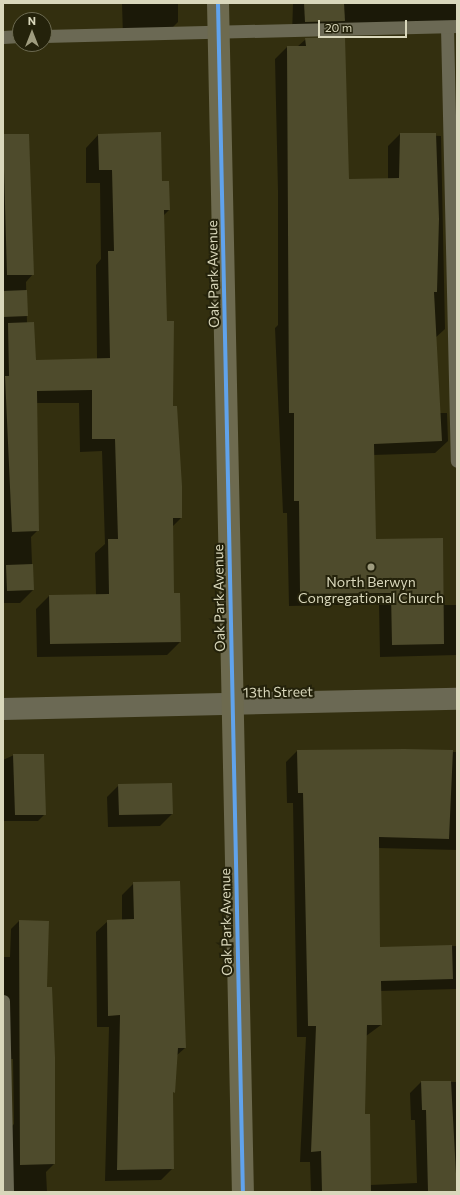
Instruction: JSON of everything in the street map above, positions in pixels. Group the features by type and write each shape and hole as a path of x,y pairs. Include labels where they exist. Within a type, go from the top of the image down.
{"street":[{"name":"Oak Park Avenue","path":"218,3 243,1192"},
{"name":"13th Street","path":"3,709 457,699"}],"lane":[{"path":"52,36 452,27 457,461"},
{"path":"3,1001 7,1192"}],"building":[{"path":"304,3 344,3 345,21 305,22"},
{"path":"345,37 349,179 399,178 400,133 436,133 439,219 437,292 434,292 442,441 374,444 376,539 443,538 444,644 392,645 391,593 300,594 299,501 294,501 294,413 289,413 287,46 306,46 305,38"},
{"path":"161,132 162,181 169,181 170,210 164,210 167,321 174,321 173,406 177,406 182,486 182,518 173,518 174,593 180,593 181,642 50,644 49,595 109,594 108,539 118,539 115,439 92,439 92,390 37,391 39,531 12,532 5,376 9,376 8,323 34,322 36,360 110,358 108,251 114,251 112,170 99,170 98,134"},
{"path":"3,134 29,134 34,275 7,275"},
{"path":"27,290 28,316 3,317 3,291"},
{"path":"33,564 34,590 7,591 6,565"},
{"path":"297,750 453,750 449,839 379,837 380,947 452,945 453,979 381,981 382,1025 367,1025 365,1114 370,1114 371,1192 322,1192 321,1151 311,1152 316,1026 308,1026 303,793 298,793"},
{"path":"13,754 44,754 46,815 15,815"},
{"path":"172,783 173,814 119,815 118,784"},
{"path":"180,881 186,1048 178,1048 175,1093 173,1092 174,1169 117,1170 120,1015 108,1016 107,920 134,919 133,882"},
{"path":"19,920 49,921 47,987 52,987 55,1057 55,1164 20,1165"},
{"path":"421,1081 451,1081 457,1192 428,1192 426,1110 422,1110"}],"cycle path":[{"path":"218,3 243,1192"}],"place":[{"name":"North Berwyn Congregational Church","path":"371,567"}]}
